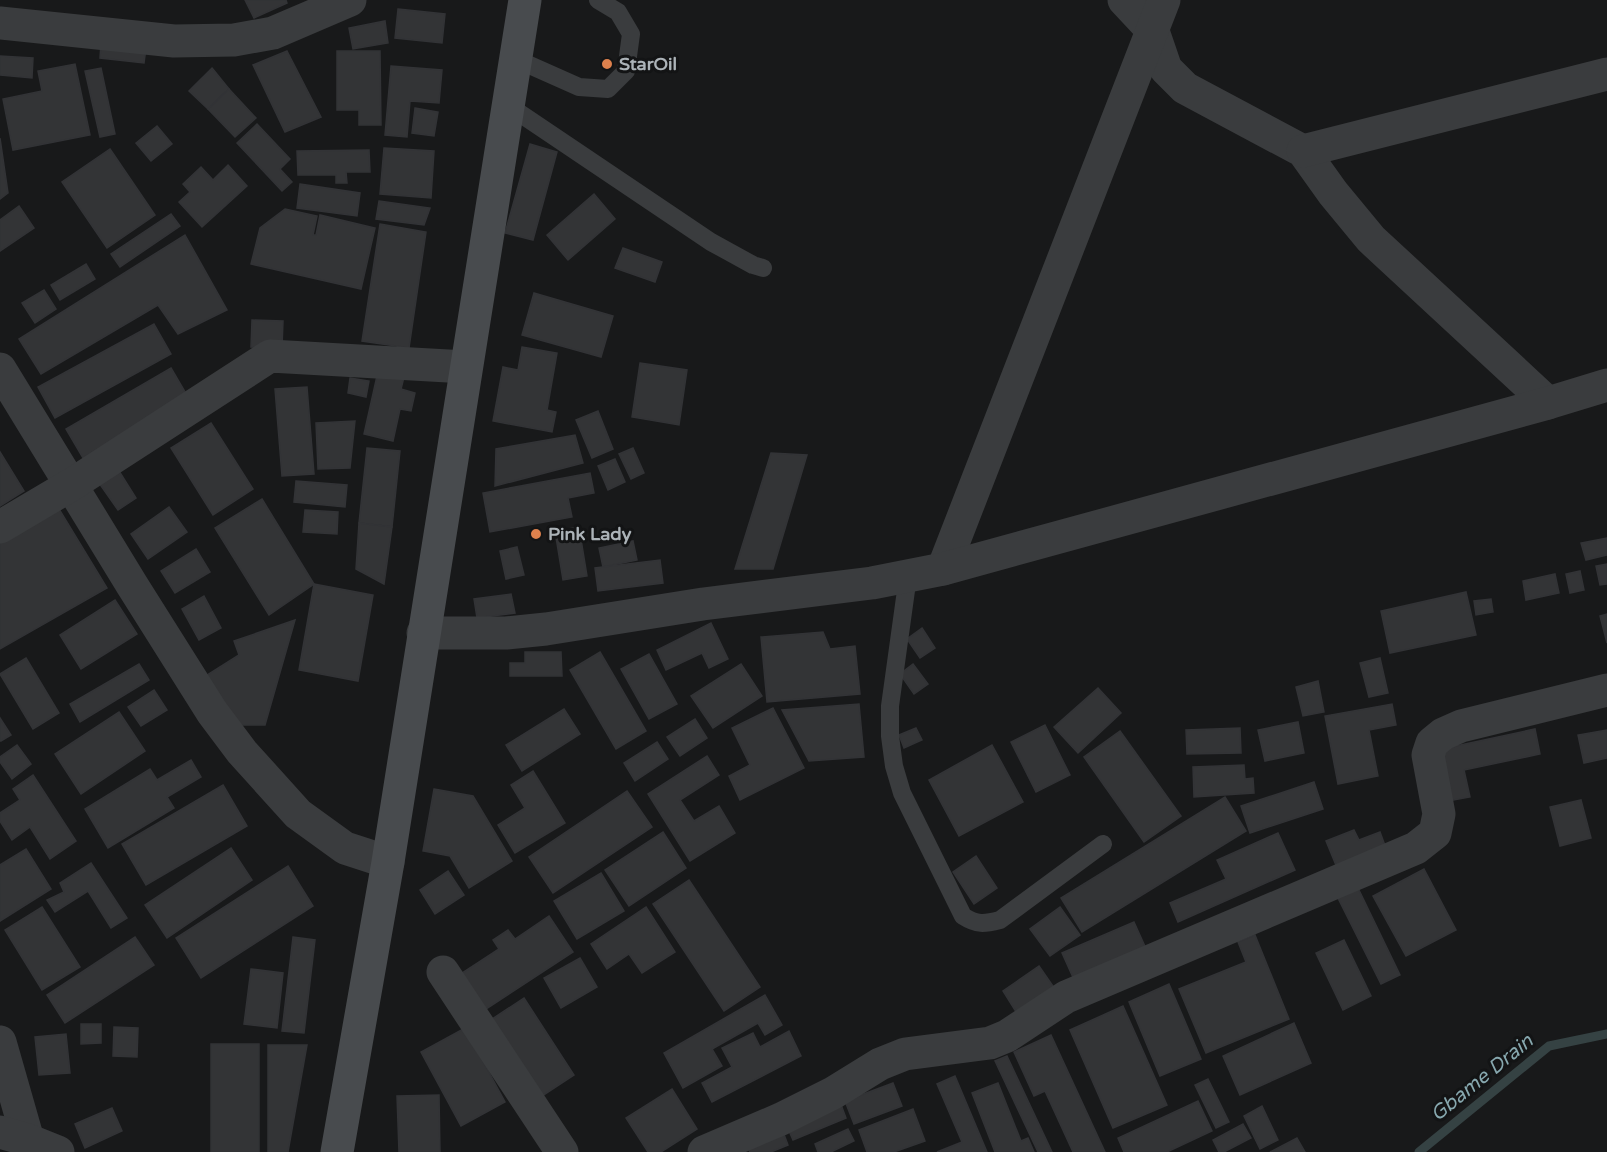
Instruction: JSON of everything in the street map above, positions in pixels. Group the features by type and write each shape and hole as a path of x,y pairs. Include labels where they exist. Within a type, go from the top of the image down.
{"main road":[{"path":"337,1152 388,862 525,0"}],"street":[{"path":"32,0 53,28"},
{"path":"0,23 174,41 234,40 273,33 350,0"},
{"path":"1124,0 1153,31 1166,69 1185,88 1303,152 1371,239 1548,403"},
{"path":"943,569 1164,0"},
{"path":"1303,152 1607,74"},
{"path":"0,527 270,356 466,367"},
{"path":"0,369 212,712 242,752 298,814 345,848 388,862"},
{"path":"423,633 506,633 546,630 692,606 872,583 943,569 1607,385"},
{"path":"704,1152 781,1119 833,1093 880,1064 905,1053 990,1043 1007,1036 1066,997 1416,848 1435,833 1439,814 1428,755 1432,742 1461,726 1607,690"},
{"path":"443,972 562,1152"},
{"path":"0,1042 14,1136 58,1152"}],"lane":[{"path":"516,59 579,87 608,89 626,71 631,34 618,12 598,0"},
{"path":"509,106 711,242 753,266 763,268"},
{"path":"908,576 890,706 890,736 894,766 902,793 963,916 973,923 1000,920 1103,844"}],"building":[{"path":"245,0 286,0 287,3 254,18"},
{"path":"398,9 445,14 442,43 395,38"},
{"path":"385,21 388,43 353,49 349,28"},
{"path":"101,43 146,48 144,63 100,58"},
{"path":"287,51 321,117 285,132 253,65"},
{"path":"337,51 380,51 381,125 359,125 359,110 337,110"},
{"path":"0,56 33,58 32,78 0,75"},
{"path":"75,64 90,135 13,150 3,99 42,91 38,71"},
{"path":"391,66 442,70 439,103 410,101 407,137 385,135"},
{"path":"101,68 115,134 100,137 85,71"},
{"path":"212,68 229,89 208,109 189,91"},
{"path":"229,89 256,118 235,137 208,109"},
{"path":"415,108 438,112 434,136 412,133"},
{"path":"257,124 290,159 280,169 292,182 282,191 237,143"},
{"path":"157,126 172,144 151,161 136,143"},
{"path":"0,138 8,193 0,199"},
{"path":"530,144 557,152 533,240 505,233"},
{"path":"384,148 434,151 431,198 380,194"},
{"path":"110,149 155,215 107,248 62,182"},
{"path":"369,150 370,172 346,172 347,183 336,183 336,175 298,175 297,151"},
{"path":"228,165 247,186 202,227 179,202 190,192 183,184 201,167 213,180"},
{"path":"300,184 360,193 357,216 297,208"},
{"path":"594,194 615,219 568,260 547,235"},
{"path":"379,201 430,208 424,225 376,219"},
{"path":"19,206 34,228 0,251 0,220"},
{"path":"285,209 317,216 313,235 316,235 320,215 375,228 361,289 251,264 260,228"},
{"path":"171,214 180,226 120,267 111,254"},
{"path":"380,224 426,232 409,348 362,341"},
{"path":"185,235 227,310 178,334 158,305 41,374 19,339"},
{"path":"623,248 662,262 655,282 615,268"},
{"path":"86,264 95,279 60,300 51,285"},
{"path":"44,290 56,309 35,323 22,303"},
{"path":"534,293 613,316 601,357 522,335"},
{"path":"252,320 283,321 282,348 251,347"},
{"path":"154,324 171,354 55,418 38,387"},
{"path":"522,347 557,353 547,410 556,412 552,432 493,421 503,367 518,370"},
{"path":"640,363 687,370 679,425 632,417"},
{"path":"379,367 405,373 401,389 415,393 411,411 400,409 393,441 364,434"},
{"path":"171,368 188,397 83,458 66,429"},
{"path":"350,378 369,381 366,397 348,393"},
{"path":"307,387 314,474 282,476 275,389"},
{"path":"598,411 613,449 592,458 576,420"},
{"path":"355,421 350,468 318,469 316,423"},
{"path":"211,423 253,489 213,515 171,448"},
{"path":"575,435 583,463 495,486 496,449"},
{"path":"367,448 400,451 392,527 359,523"},
{"path":"633,448 644,473 631,479 619,454"},
{"path":"0,452 24,491 0,506"},
{"path":"771,453 807,455 773,569 735,569"},
{"path":"615,459 625,482 608,490 598,466"},
{"path":"119,471 136,498 118,510 99,483"},
{"path":"590,473 594,493 568,498 572,517 490,532 483,493"},
{"path":"296,481 347,485 345,507 294,502"},
{"path":"262,499 314,584 269,615 215,528"},
{"path":"56,504 107,588 0,649 0,535"},
{"path":"169,507 187,532 148,559 131,534"},
{"path":"305,510 338,512 337,534 303,532"},
{"path":"359,523 392,527 384,584 356,569"},
{"path":"579,527 587,576 563,580 555,531"},
{"path":"1607,538 1607,555 1586,560 1581,543"},
{"path":"633,541 637,560 603,567 599,548"},
{"path":"517,547 524,575 506,579 500,551"},
{"path":"196,549 210,572 175,593 161,571"},
{"path":"660,560 663,583 598,591 595,568"},
{"path":"1607,564 1607,584 1600,585 1596,566"},
{"path":"1580,571 1584,590 1570,593 1566,574"},
{"path":"1555,574 1559,593 1526,600 1523,581"},
{"path":"314,584 373,595 358,681 299,670"},
{"path":"1466,592 1476,635 1390,653 1381,611"},
{"path":"511,594 515,613 477,618 474,599"},
{"path":"204,596 221,628 199,640 182,609"},
{"path":"1491,599 1493,612 1476,615 1474,601"},
{"path":"115,600 137,634 81,669 60,635"},
{"path":"1607,614 1607,643 1600,616"},
{"path":"295,620 265,725 235,725 204,677 239,655 234,641"},
{"path":"711,623 728,659 709,668 702,653 666,670 657,650"},
{"path":"922,628 935,648 920,658 907,639"},
{"path":"823,632 830,649 855,646 860,694 767,702 761,637"},
{"path":"525,652 561,652 562,676 510,676 510,663 525,663"},
{"path":"600,652 646,731 616,749 570,670"},
{"path":"649,654 677,704 649,719 621,669"},
{"path":"26,658 59,713 33,729 0,674"},
{"path":"1380,658 1388,693 1369,697 1360,663"},
{"path":"139,664 149,680 80,722 70,704"},
{"path":"741,664 762,696 713,728 691,696"},
{"path":"913,664 928,684 914,694 900,674"},
{"path":"1318,681 1324,712 1303,716 1296,687"},
{"path":"1098,688 1121,713 1078,753 1054,727"},
{"path":"154,690 167,710 141,726 128,707"},
{"path":"859,704 864,757 809,761 782,710"},
{"path":"1392,704 1396,725 1369,730 1378,776 1338,784 1325,716"},
{"path":"773,708 804,768 740,800 729,776 750,765 732,728"},
{"path":"564,709 580,734 522,771 506,745"},
{"path":"119,712 145,751 81,794 55,754"},
{"path":"0,718 11,735 1,741 0,741"},
{"path":"695,719 707,738 680,756 667,737"},
{"path":"1298,722 1304,753 1265,761 1258,730"},
{"path":"1045,725 1070,775 1036,792 1011,742"},
{"path":"916,728 922,740 904,748 899,735"},
{"path":"1240,728 1241,753 1187,754 1186,730"},
{"path":"1535,729 1540,754 1464,770 1470,797 1443,802 1432,751"},
{"path":"1607,730 1607,758 1584,763 1578,735"},
{"path":"1120,731 1181,816 1144,842 1084,757"},
{"path":"657,742 668,759 635,781 624,763"},
{"path":"17,745 31,764 12,779 0,762 0,757"},
{"path":"992,745 1023,802 959,836 929,780"},
{"path":"707,756 719,775 680,800 694,821 719,806 735,833 690,861 648,794"},
{"path":"191,760 201,777 167,797 174,808 108,848 85,809 150,769 157,780"},
{"path":"1244,765 1245,779 1253,778 1254,793 1194,797 1193,767"},
{"path":"533,771 565,823 515,853 498,825 525,808 511,785"},
{"path":"33,775 76,841 50,859 30,827 12,840 0,821 0,813 20,800 13,789"},
{"path":"1314,782 1323,809 1250,833 1241,806"},
{"path":"223,785 247,826 146,885 122,844"},
{"path":"434,789 473,796 512,861 469,888 450,856 423,851"},
{"path":"627,791 652,827 553,893 529,857"},
{"path":"1225,797 1246,831 1082,932 1061,898"},
{"path":"1581,800 1591,838 1560,846 1550,807"},
{"path":"1354,830 1359,840 1380,832 1387,851 1338,870 1326,841"},
{"path":"663,832 686,868 629,906 605,870"},
{"path":"1278,833 1295,870 1178,922 1170,903 1226,879 1217,860"},
{"path":"231,848 252,880 167,938 145,905"},
{"path":"26,849 51,889 0,921 0,865"},
{"path":"976,856 997,888 974,904 953,872"},
{"path":"91,863 127,918 111,928 88,891 55,912 47,900 64,892 60,883"},
{"path":"288,866 313,906 201,978 176,938"},
{"path":"1424,869 1456,930 1406,956 1373,896"},
{"path":"448,871 464,895 435,914 420,890"},
{"path":"601,873 624,911 577,939 554,901"},
{"path":"689,880 760,987 724,1011 653,904"},
{"path":"1358,888 1400,975 1381,984 1338,898"},
{"path":"42,907 80,967 42,990 5,930"},
{"path":"646,907 675,952 642,973 629,954 607,969 591,944"},
{"path":"1060,907 1080,935 1050,956 1030,929"},
{"path":"549,916 573,952 477,1015 453,979 499,949 493,940 508,930 515,939"},
{"path":"1134,922 1148,953 1076,984 1062,953"},
{"path":"1255,935 1289,1019 1206,1053 1179,989 1246,962 1238,942"},
{"path":"135,937 154,965 65,1023 47,995"},
{"path":"293,937 315,940 304,1033 282,1031"},
{"path":"1344,940 1371,996 1343,1010 1316,953"},
{"path":"580,958 597,987 561,1008 544,978"},
{"path":"1039,966 1055,989 1018,1015 1003,991"},
{"path":"251,969 283,973 277,1028 244,1024"},
{"path":"1169,984 1201,1059 1160,1076 1129,1002"},
{"path":"765,995 782,1025 765,1035 758,1023 712,1049 722,1066 683,1088 664,1053"},
{"path":"524,998 574,1075 533,1102 483,1025"},
{"path":"1123,1006 1167,1105 1113,1128 1070,1030"},
{"path":"1294,1023 1311,1063 1240,1095 1223,1056"},
{"path":"81,1024 101,1024 101,1043 81,1044"},
{"path":"114,1027 138,1028 137,1057 113,1056"},
{"path":"465,1028 505,1102 461,1126 421,1052"},
{"path":"789,1031 801,1056 712,1102 702,1083 732,1067 722,1048 753,1033 760,1047"},
{"path":"66,1034 70,1073 39,1075 35,1037"},
{"path":"1051,1035 1105,1152 1073,1152 1045,1091 1034,1096 1014,1052"},
{"path":"211,1044 259,1044 259,1152 211,1152"},
{"path":"268,1045 307,1045 288,1152 268,1152"},
{"path":"1007,1056 1052,1152 1038,1152 995,1061"},
{"path":"955,1076 987,1152 937,1152 962,1142 937,1084"},
{"path":"1208,1079 1229,1122 1216,1128 1195,1085"},
{"path":"893,1083 902,1106 854,1124 845,1101"},
{"path":"998,1083 1021,1141 1028,1138 1034,1152 995,1152 972,1093"},
{"path":"672,1089 697,1129 661,1152 648,1152 626,1118"},
{"path":"439,1095 440,1152 399,1152 397,1096"},
{"path":"1198,1101 1212,1131 1167,1152 1124,1152 1118,1138"},
{"path":"840,1102 846,1118 793,1140 786,1124"},
{"path":"1262,1106 1278,1140 1260,1149 1244,1116"},
{"path":"112,1108 122,1131 85,1148 75,1124"},
{"path":"913,1109 925,1141 894,1152 867,1152 859,1130"},
{"path":"1243,1124 1251,1138 1224,1152 1219,1152 1213,1140"},
{"path":"782,1129 788,1145 771,1152 750,1152 746,1144"},
{"path":"848,1129 854,1141 831,1152 818,1152 815,1144"},
{"path":"1297,1138 1305,1152 1270,1152"}],"waterway":[{"name":"Gbame Drain","path":"1419,1152 1549,1046 1607,1034"}],"place":[{"name":"StarOil","path":"607,64"},
{"name":"Pink Lady","path":"536,534"}]}
